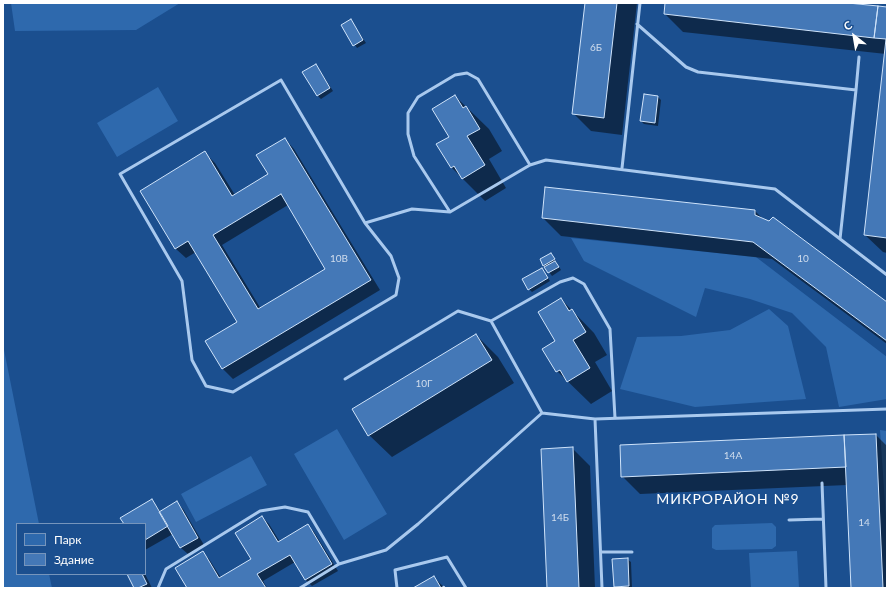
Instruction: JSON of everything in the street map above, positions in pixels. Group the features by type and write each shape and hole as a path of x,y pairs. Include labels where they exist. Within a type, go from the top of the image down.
{"lane":[{"path":"622,168 640,3"},
{"path":"637,24 686,67 698,72 856,90"},
{"path":"840,238 859,57"},
{"path":"450,212 414,156 408,134 408,113 418,97 455,75 467,73 478,79 530,165"},
{"path":"282,80 365,223 391,256 399,278 396,295 233,392 206,386 192,360 182,281 120,174 282,80"},
{"path":"365,223 412,209 450,212 530,165 546,160 622,168 775,189 887,275"},
{"path":"491,321 560,282 573,278 584,284 610,329 615,418"},
{"path":"345,379 458,311 491,321 542,413"},
{"path":"300,588 339,564 386,550 418,524 542,413 595,419 887,409"},
{"path":"595,419 602,588"},
{"path":"822,483 826,588"},
{"path":"158,588 166,569 260,511 285,507 308,512 339,564"},
{"path":"789,520 824,519"},
{"path":"601,552 632,552"},
{"path":"397,588 395,570 447,557 466,588"}],"green space":[{"path":"11,3 180,3 136,30 15,31"},
{"path":"158,87 178,121 117,157 97,123"},
{"path":"571,238 756,257 887,357 887,399 839,407 826,347 792,313 750,299 705,288 696,317 584,261"},
{"path":"769,309 788,326 806,399 695,407 620,389 637,337 681,336 730,330"},
{"path":"3,345 39,523 16,523 16,575 49,575 52,588 3,588"},
{"path":"337,429 387,514 344,540 294,454"},
{"path":"880,430 887,431 887,533"},
{"path":"251,456 267,485 196,522 181,494"},
{"path":"772,523 776,527 776,546 772,549 716,550 712,548 712,528 715,525"},
{"path":"797,551 799,588 751,588 749,553"}],"building":[{"path":"585,3 617,3 604,118 572,114"},
{"path":"665,3 848,3 878,6 874,38 664,14"},
{"path":"878,6 887,7 887,238 864,235 886,39 874,38"},
{"path":"351,19 363,40 353,46 341,25"},
{"path":"316,64 330,88 317,96 302,72"},
{"path":"644,94 658,96 655,123 640,121"},
{"path":"455,95 463,108 466,106 480,129 467,136 485,165 462,179 454,166 451,168 436,144 449,137 432,109"},
{"path":"285,138 371,280 222,369 205,341 237,322 188,241 175,249 140,191 205,151 232,196 268,174 256,155","holes":["281,194 325,269 258,309 213,235"]},
{"path":"545,187 755,210 755,215 769,221 773,217 887,302 887,341 753,242 542,218"},
{"path":"551,253 555,259 543,266 540,259"},
{"path":"555,261 559,267 548,273 544,267"},
{"path":"542,268 548,278 528,290 522,279"},
{"path":"561,298 569,311 572,309 586,332 573,340 590,368 567,382 560,370 556,372 542,349 555,341 538,312"},
{"path":"476,334 492,360 368,436 352,409"},
{"path":"876,434 883,588 851,588 844,435"},
{"path":"844,435 846,467 621,477 620,445"},
{"path":"573,447 579,588 547,588 541,449"},
{"path":"152,499 168,526 146,539 146,523 123,523 120,518"},
{"path":"177,501 198,538 180,548 159,512"},
{"path":"262,516 278,542 308,524 332,564 305,580 290,555 257,574 266,588 187,588 175,568 203,551 219,578 251,559 235,533"},
{"path":"628,558 629,586 614,587 612,559"},
{"path":"128,575 142,575 147,584 134,588"},
{"path":"434,576 441,588 413,588"}],"district":[{"name":"МИКРОРАЙОН №9","path":"728,499"}]}
